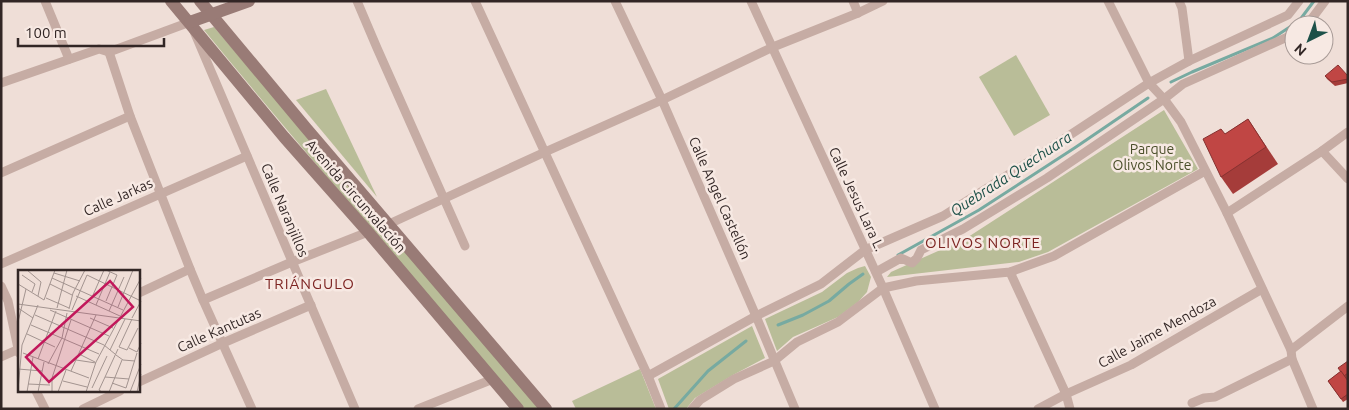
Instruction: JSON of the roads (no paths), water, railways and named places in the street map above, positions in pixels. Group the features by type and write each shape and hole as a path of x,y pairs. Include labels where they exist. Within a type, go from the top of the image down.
{"main road":[{"name":"Avenida Circunvalación","path":"171,1 284,137 368,232 518,409"},
{"name":"Avenida Circunvalación","path":"200,1 546,409"},
{"path":"190,22 249,1"}],"street":[{"path":"45,1 69,59"},
{"path":"357,1 465,246"},
{"path":"475,1 648,376 661,409"},
{"name":"Calle Angel Castellón","path":"615,1 662,100 795,409"},
{"name":"Calle Jesus Lara L.","path":"751,1 876,272 935,409"},
{"path":"853,1 858,13"},
{"path":"389,224 662,100 773,47 883,1"},
{"path":"1108,1 1149,83 1181,122 1227,213 1292,355 1313,409"},
{"path":"1179,1 1182,8 1189,61"},
{"path":"648,376 756,316 821,284 865,250 942,216 1149,83 1189,61 1288,15 1299,1"},
{"path":"1315,15 1326,1"},
{"path":"1,83 99,49 109,52 190,22"},
{"name":"Calle Naranjillos","path":"190,22 355,409"},
{"path":"876,272 900,258 912,263 921,250 963,230 1046,178 1164,99 1183,84 1284,39"},
{"path":"109,52 130,116 190,269 252,409"},
{"path":"1,173 130,116"},
{"path":"1227,213 1348,132"},
{"path":"1322,151 1348,179"},
{"name":"Calle Jarkas","path":"1,264 246,156"},
{"path":"692,409 700,400 734,380 774,361 797,342 838,322 883,288 916,281 1010,272 1054,256 1205,171"},
{"path":"203,300 368,232"},
{"path":"140,293 190,269"},
{"path":"1010,272 1066,394 1070,409"},
{"path":"1,286 8,301 18,351 1,357"},
{"name":"Calle Jaime Mendoza","path":"1038,409 1066,394 1131,365 1262,289"},
{"name":"Calle Kantutas","path":"140,382 222,343 311,305"},
{"path":"1192,403 1204,398 1215,398 1292,355 1348,306"},
{"path":"418,409 493,379"},
{"path":"36,392 44,409"},
{"path":"83,409 118,392"}],"waterway":[{"name":"Quebrada Quechuara","path":"1171,82 1273,38 1299,21 1314,1"},
{"name":"Quebrada Quechuara","path":"898,255 979,210 1148,98"},
{"name":"Quebrada Quechuara","path":"778,325 803,315 829,301 863,274"},
{"name":"Quebrada Quechuara","path":"674,409 708,371 746,341"}],"district":[{"name":"OLIVOS NORTE","path":"983,243"},
{"name":"TRIÁNGULO","path":"310,284"}],"park label":[{"name":"Parque Olivos Norte","path":"1152,158"}]}
